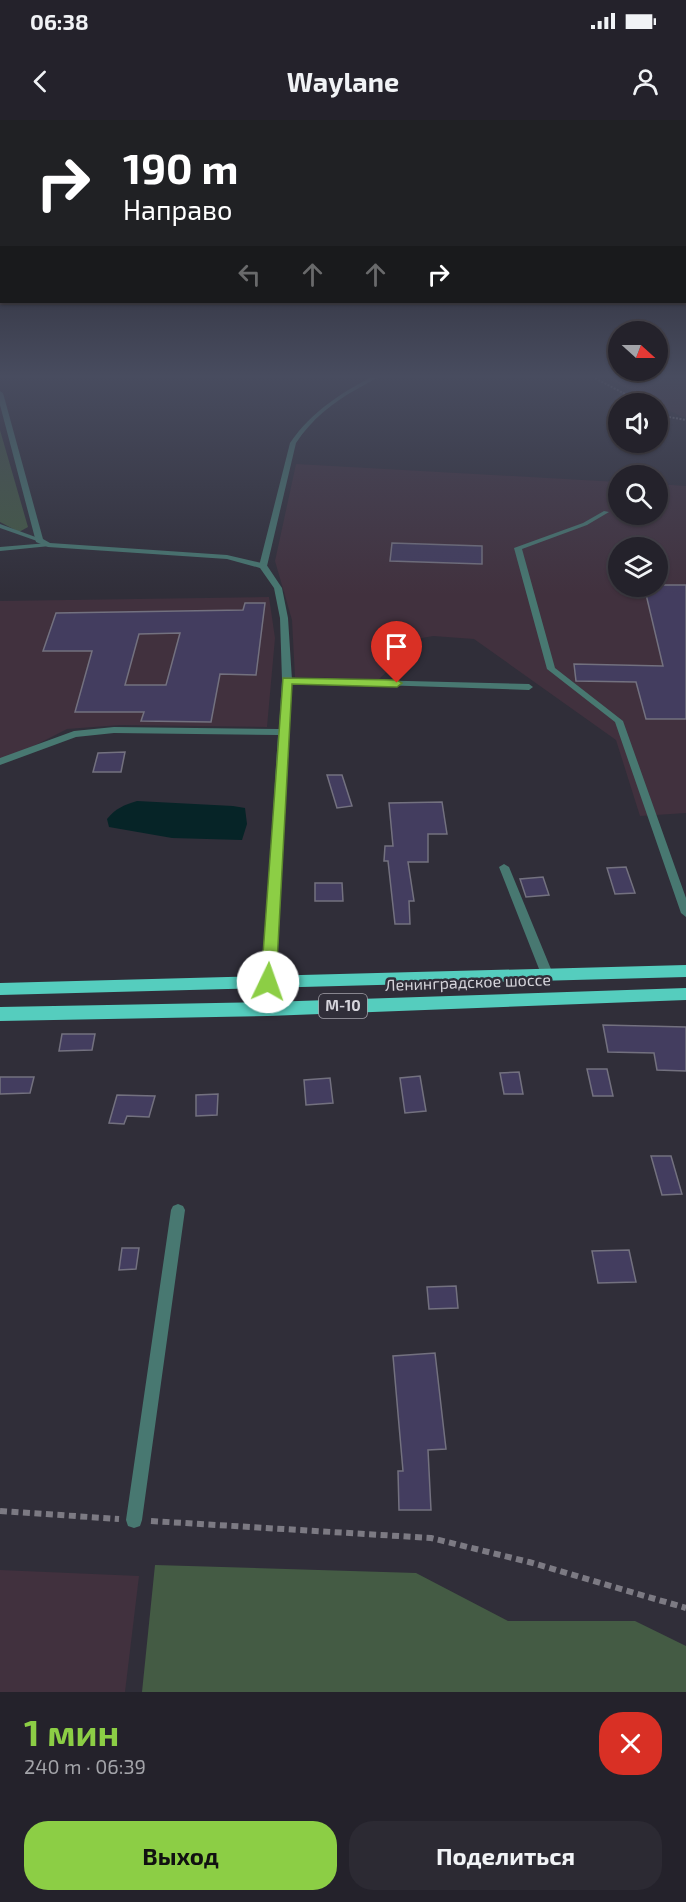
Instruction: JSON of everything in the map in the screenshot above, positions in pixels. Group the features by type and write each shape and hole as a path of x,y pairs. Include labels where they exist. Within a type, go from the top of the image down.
{"highway":[{"name":"Ленинградское шоссе","path":"0,989 547,974 683,968"},
{"name":"Ленинградское шоссе","path":"0,1014 268,1009 686,994"}],"street":[{"path":"15,448 39,540 48,545 227,556 262,566 278,588 284,618 287,680 268,982"},
{"path":"0,762 74,734 114,730 284,732"}],"lane":[{"path":"262,566 291,448"},
{"path":"606,512 585,525 518,548 551,669 619,721 686,913"},
{"path":"0,526 39,540"},
{"path":"0,549 48,545"},
{"path":"287,680 529,687"},
{"path":"504,867 547,974"},
{"path":"134,1520 178,1210"}],"path":[{"path":"0,1511 431,1538 529,1562 686,1608"}],"shaded area":[{"path":"0,448 5,448 28,527 19,532 0,522"},
{"path":"296,464 608,481 608,525 668,525 668,485 686,486 686,813 640,816 616,740 474,639 433,636 400,642 401,658 379,679 295,677 292,620 275,561"},
{"path":"269,597 275,638 267,727 120,725 67,729 16,755 0,758 0,601"},
{"path":"137,801 245,808 247,824 242,840 172,838 109,827 107,819 114,812"},
{"path":"155,1565 416,1573 508,1621 635,1621 686,1646 686,1692 142,1692"},
{"path":"0,1570 139,1576 125,1692 0,1692"}],"building":[{"path":"392,543 482,546 482,564 390,561"},
{"path":"668,585 686,585 686,719 646,719 636,682 576,681 574,664 663,666 647,597 668,597"},
{"path":"245,603 265,603 256,675 220,674 211,722 141,721 144,712 75,712 92,651 43,651 56,613 243,610","holes":["180,633 166,685 125,685 139,634"]},
{"path":"125,752 121,772 93,772 98,753"},
{"path":"327,775 342,775 352,806 337,808"},
{"path":"442,802 447,834 428,834 428,862 408,862 414,901 409,901 410,924 395,924 388,861 384,861 385,846 393,846 389,803"},
{"path":"626,867 635,893 615,894 607,868"},
{"path":"543,877 549,895 526,897 520,879"},
{"path":"315,883 342,883 343,901 315,901"},
{"path":"603,1025 686,1027 686,1071 657,1070 654,1053 608,1052"},
{"path":"62,1034 95,1034 92,1050 59,1051"},
{"path":"587,1069 607,1069 613,1096 593,1096"},
{"path":"519,1072 523,1094 504,1094 500,1073"},
{"path":"420,1076 426,1111 405,1113 400,1078"},
{"path":"0,1077 34,1077 30,1093 0,1094"},
{"path":"330,1078 333,1103 306,1105 304,1080"},
{"path":"218,1094 217,1115 196,1116 196,1095"},
{"path":"117,1095 155,1096 149,1117 127,1116 124,1124 109,1123"},
{"path":"651,1156 671,1156 682,1194 662,1195"},
{"path":"122,1248 139,1248 136,1269 119,1270"},
{"path":"629,1250 636,1282 598,1283 592,1251"},
{"path":"456,1286 458,1308 429,1309 427,1287"},
{"path":"435,1353 446,1449 428,1450 431,1510 399,1510 398,1471 403,1471 393,1356"}],"route":[{"path":"268,982 287,680 397,683"}]}
